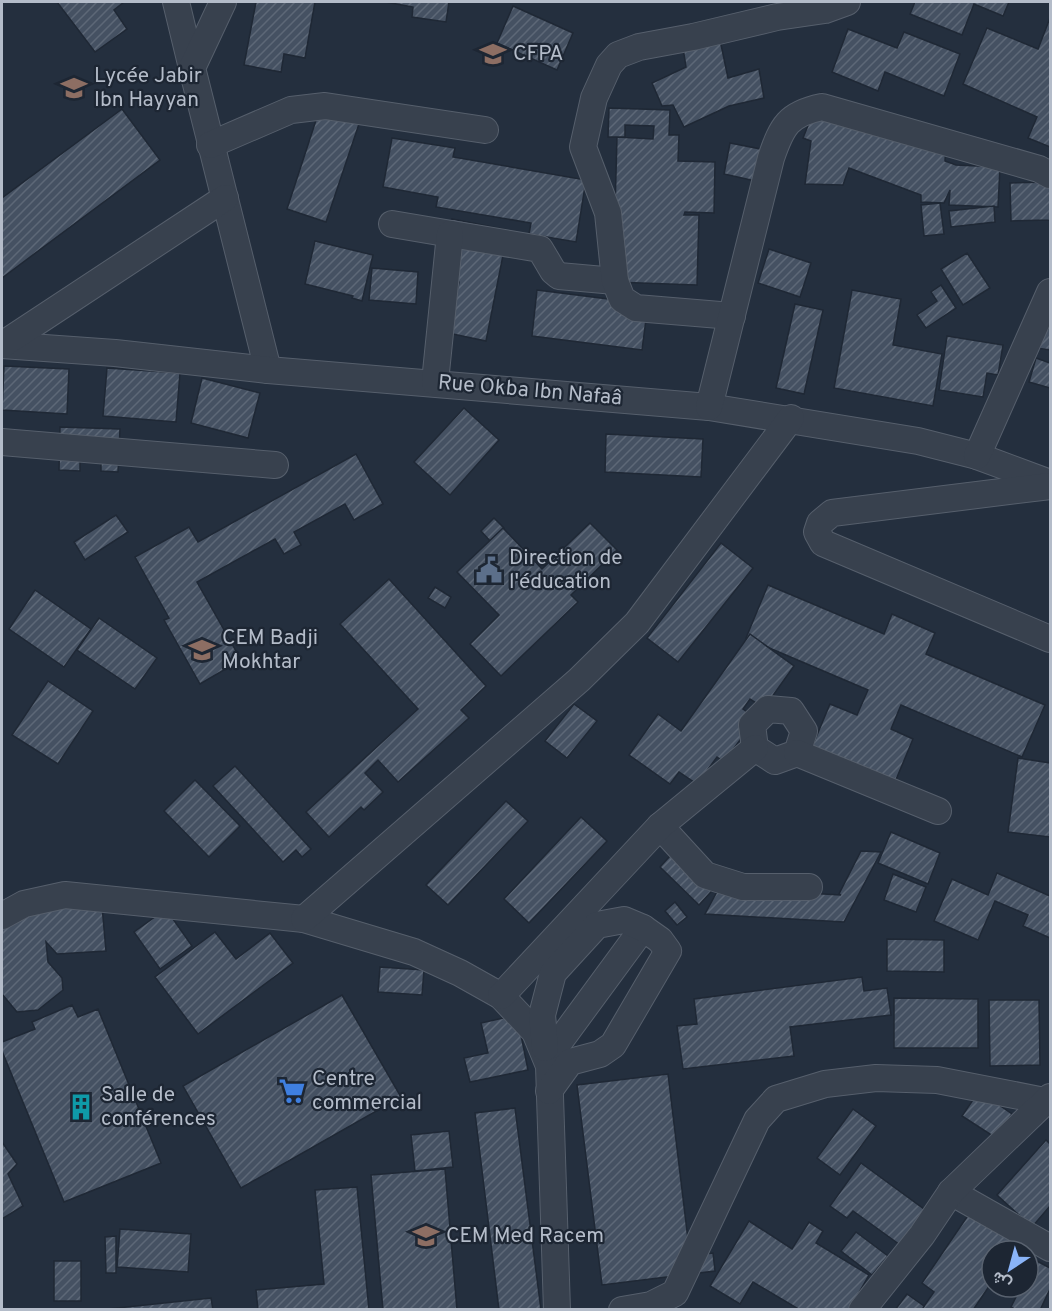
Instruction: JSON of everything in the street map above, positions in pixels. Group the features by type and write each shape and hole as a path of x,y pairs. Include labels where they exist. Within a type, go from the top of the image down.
{"street":[{"path":"176,2 268,370"},
{"path":"192,68 224,2"},
{"path":"732,316 636,308 622,298 615,282 608,213 583,147 594,98 609,65 618,55 639,47 693,38 777,17 825,10 847,2"},
{"path":"210,145 291,110 325,106 485,130"},
{"path":"710,406 778,139 788,122 803,111 822,107 1039,169 1050,175"},
{"path":"2,345 225,198"},
{"path":"392,224 540,249 559,276 615,282"},
{"path":"435,382 450,234"},
{"path":"977,456 1050,292"},
{"name":"Rue Okba Ibn Nafaâ","path":"2,345 115,353 268,370 710,406 918,441 977,456 1050,485"},
{"path":"304,919 579,680 638,623 791,418"},
{"path":"2,442 275,465"},
{"path":"1050,485 832,513 820,523 817,532 823,543 1050,639"},
{"path":"797,753 804,731 791,711 768,708 752,725 755,748 775,761 797,753 938,811"},
{"path":"501,996 660,826 755,748"},
{"path":"660,826 705,875 743,887 808,887"},
{"path":"2,916 24,904 65,895 304,919 414,952 460,973 501,996 535,1032 554,1060"},
{"path":"554,1060 600,1054 613,1046 668,951 660,940 643,928 624,920 597,925 553,973 542,1015 554,1060 557,1310"},
{"path":"554,1060 643,928"},
{"path":"622,1310 651,1305 675,1293 757,1120 777,1099 825,1084 876,1078 937,1080 1049,1100"},
{"path":"862,1310 922,1235 951,1192 1049,1100"},
{"path":"951,1192 1050,1248"}],"building":[{"path":"57,2 124,2 114,10 127,29 95,52"},
{"path":"256,2 315,2 305,58 284,54 281,72 244,65"},
{"path":"386,2 449,2 446,22 412,17 413,7"},
{"path":"915,2 1009,2 1003,16 974,4 962,35 910,14"},
{"path":"513,6 573,33 557,70 497,43"},
{"path":"1050,18 1050,147 1028,138 1037,117 963,84 987,28 1038,49"},
{"path":"848,29 897,48 904,32 960,54 944,96 885,72 878,91 832,72"},
{"path":"719,35 728,78 759,69 764,98 729,106 684,127 673,105 662,106 652,83 686,67 682,41"},
{"path":"821,93 946,143 945,161 956,165 1000,167 998,207 949,205 950,190 944,203 921,202 921,195 849,168 843,185 805,184 811,141 803,138"},
{"path":"320,108 360,121 326,222 287,209"},
{"path":"609,108 670,110 669,135 679,135 678,161 715,162 714,213 685,212 684,215 699,215 697,285 613,282 617,137 608,137","holes":["625,125 654,126 653,139 617,137 625,137"]},
{"path":"122,109 160,160 2,278 2,198"},
{"path":"392,138 455,148 453,157 586,180 576,242 529,234 531,223 436,207 438,197 383,187"},
{"path":"730,143 766,150 760,182 724,174"},
{"path":"1050,182 1050,220 1011,221 1010,183"},
{"path":"940,203 944,234 924,236 921,205"},
{"path":"994,206 995,222 951,227 949,211"},
{"path":"452,219 508,230 486,341 448,333 459,282 440,278"},
{"path":"315,241 373,255 362,301 352,298 353,296 305,284"},
{"path":"769,249 811,263 800,297 758,283"},
{"path":"967,253 990,288 963,305 941,269"},
{"path":"372,268 418,272 416,304 369,300"},
{"path":"941,285 956,308 926,328 917,315 937,301 931,292"},
{"path":"537,290 648,304 642,350 532,336"},
{"path":"852,290 901,299 893,345 942,354 933,406 834,388"},
{"path":"795,304 823,310 804,394 776,388"},
{"path":"1033,326 1050,329 1050,350 1030,347"},
{"path":"947,336 1003,345 998,375 987,373 983,397 939,390"},
{"path":"1036,358 1050,363 1050,388 1029,382"},
{"path":"4,366 69,369 67,414 2,410"},
{"path":"107,368 180,373 176,422 103,416"},
{"path":"202,378 260,393 248,438 191,423"},
{"path":"464,408 499,440 450,495 414,462"},
{"path":"60,427 120,429 118,472 101,471 101,462 80,461 80,471 59,470"},
{"path":"606,434 703,439 701,477 605,472"},
{"path":"356,454 383,504 354,520 345,504 294,532 301,545 284,554 275,539 197,582 241,660 200,684 164,620 169,618 135,557 189,527 198,542"},
{"path":"116,515 128,532 85,560 74,542"},
{"path":"494,518 504,528 491,542 481,531"},
{"path":"590,523 617,550 571,595 578,602 501,676 470,644 499,615 457,572 503,528 542,569"},
{"path":"721,543 753,568 678,662 647,638"},
{"path":"389,579 486,686 461,710 469,718 398,782 378,760 365,773 383,792 364,810 361,807 329,837 306,812 418,709 340,624"},
{"path":"768,585 884,634 892,614 935,633 926,654 1045,705 1022,757 901,705 891,729 913,739 895,782 812,747 830,704 857,715 868,690 746,638"},
{"path":"435,587 451,597 445,608 428,598"},
{"path":"35,590 91,629 64,667 9,629"},
{"path":"99,618 157,658 135,689 77,650"},
{"path":"750,634 794,666 764,708 750,699 743,709 756,718 724,762 717,757 697,784 679,772 670,784 629,755 658,714 681,731"},
{"path":"48,681 93,711 58,764 12,735"},
{"path":"574,704 597,721 567,758 545,741"},
{"path":"1018,758 1050,763 1050,837 1008,832"},
{"path":"235,766 311,849 302,857 296,850 283,862 213,786"},
{"path":"195,780 240,826 209,857 164,811"},
{"path":"506,801 528,821 448,905 426,885"},
{"path":"581,817 607,841 529,923 504,899"},
{"path":"891,832 940,853 928,884 878,863"},
{"path":"680,845 720,882 699,905 660,867"},
{"path":"861,851 881,852 844,922 705,914 719,888 841,895 839,894"},
{"path":"997,873 1050,896 1050,938 1023,926 1028,915 995,901 978,940 934,921 952,879 988,895"},
{"path":"893,874 926,887 916,912 884,900"},
{"path":"675,902 687,917 677,925 665,911"},
{"path":"42,903 102,906 106,951 57,954 46,942 48,962 62,978 63,990 38,1010 17,1012 2,994 2,923"},
{"path":"166,909 192,946 160,969 134,932"},
{"path":"215,932 236,959 270,933 293,963 198,1034 155,977"},
{"path":"887,939 944,940 944,972 887,971"},
{"path":"380,967 424,970 422,995 378,992"},
{"path":"862,977 864,991 887,988 891,1015 790,1027 794,1056 683,1069 677,1026 697,1024 694,999"},
{"name":"Centre commercial","path":"342,995 401,1097 241,1188 183,1086"},
{"path":"894,998 978,999 978,1048 894,1048"},
{"path":"989,1000 1039,1000 1040,1065 990,1066"},
{"name":"Salle de conférences","path":"72,1005 78,1017 98,1009 161,1163 64,1202 2,1051 2,1042 35,1029 32,1022"},
{"path":"517,1015 528,1070 470,1082 464,1058 488,1053 481,1023"},
{"path":"668,1074 690,1256 713,1253 715,1271 602,1285 577,1085"},
{"path":"979,1091 1012,1114 996,1138 962,1116"},
{"path":"515,1108 541,1310 499,1310 475,1113"},
{"path":"853,1109 876,1126 840,1175 817,1158"},
{"path":"449,1131 453,1167 415,1171 411,1135"},
{"path":"1046,1140 1050,1144 1050,1206 1032,1227 997,1195"},
{"path":"2,1142 17,1164 8,1174 23,1206 2,1219"},
{"path":"861,1163 928,1212 903,1247 853,1211 847,1218 830,1206"},
{"path":"445,1169 457,1310 383,1310 371,1175"},
{"path":"357,1187 369,1310 258,1310 256,1290 324,1284 315,1190"},
{"path":"971,1211 1011,1239 980,1239 980,1299 973,1310 922,1309 934,1292 922,1283"},
{"path":"749,1221 792,1249 809,1222 823,1231 816,1243 869,1275 849,1310 800,1310 753,1282 740,1304 710,1286"},
{"path":"120,1229 191,1234 188,1272 117,1267"},
{"path":"856,1232 888,1256 872,1275 841,1251"},
{"path":"116,1236 116,1273 106,1273 105,1237"},
{"path":"54,1261 81,1261 81,1301 54,1301"},
{"path":"1040,1263 1050,1268 1050,1289 1040,1310 1016,1310 1011,1307 1015,1299 1040,1299"},
{"path":"907,1294 924,1306 922,1310 895,1310"},
{"path":"211,1298 213,1310 108,1309"}],"place":[{"name":"CFPA","path":"493,54"},
{"name":"Lycée Jabir Ibn Hayyan","path":"74,88"},
{"name":"Direction de l'éducation","path":"489,570"},
{"name":"CEM Badji Mokhtar","path":"202,650"},
{"name":"Centre commercial","path":"292,1091"},
{"name":"Salle de conférences","path":"81,1107"},
{"name":"CEM Med Racem","path":"426,1236"}]}
